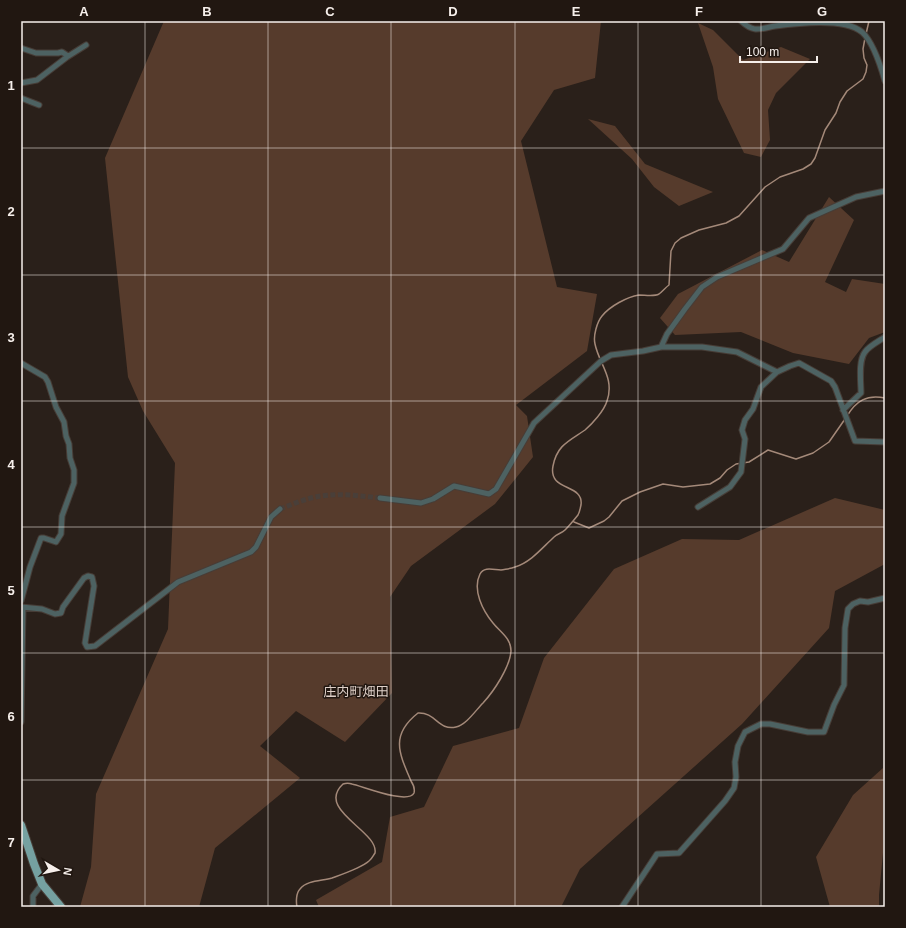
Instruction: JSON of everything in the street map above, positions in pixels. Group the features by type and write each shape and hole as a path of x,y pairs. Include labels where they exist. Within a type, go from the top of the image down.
{"main road":[{"path":"21,825 42,884 61,907"}],"street":[{"path":"741,21 748,28 753,30 786,25 830,22 854,28 862,32 871,43 885,81"},
{"path":"21,83 37,80 68,56 86,46"},
{"path":"21,48 36,53 62,52 68,56"},
{"path":"21,98 39,105"},
{"path":"661,347 667,334 702,287 717,277 738,267 783,249 809,218 856,197 885,191"},
{"path":"843,410 861,393 860,372 865,351 885,337"},
{"path":"380,498 421,503 433,499 454,486 489,494 496,489 534,423 601,361 611,355 661,347 702,347 731,350 778,372"},
{"path":"21,363 45,378 48,382 56,407 64,422 69,444 70,458 74,470 74,483 62,516 61,534 56,542 41,538 30,567 21,601"},
{"path":"698,507 730,487 741,472 745,438 742,430 745,420 753,409 761,387 778,372 790,366 800,363 831,381 835,387 854,441 885,442"},
{"path":"21,722 22,607 33,608 55,614 61,613 84,578 88,576 92,578 94,586 85,643 87,647 95,646 178,582 251,552 256,547 272,517 280,509"},
{"path":"622,907 657,854 678,853 725,801 734,788 736,778 735,762 738,746 745,732 760,724 770,724 808,732 824,732 834,705 844,685 845,628 848,609 853,604 860,601 868,602 885,598"},
{"path":"33,907 33,896 42,884"}],"shaded area":[{"path":"164,21 601,21 595,78 554,90 521,141 557,287 597,294 587,351 516,405 527,416 533,457 495,504 411,566 390,597 392,693 345,742 296,711 260,746 300,778 215,848 199,907 80,907 91,867 96,794 168,629 175,463 143,411 128,377 105,158"},
{"path":"698,23 713,30 743,60 781,47 810,59 776,93 768,110 770,140 761,157 744,153 718,99 713,67"},
{"path":"588,119 615,126 645,164 713,192 679,206 654,187 632,159"},
{"path":"829,197 854,220 825,282 846,292 852,279 885,284 885,332 869,338 849,364 793,353 741,332 675,335 660,318 678,294 762,250 789,262"},
{"path":"835,498 885,510 885,564 835,591 829,628 742,724 580,869 561,907 319,907 316,900 382,862 390,817 424,807 453,746 519,728 544,658 614,569 682,539 739,540"},
{"path":"883,768 883,853 879,907 830,907 816,857 853,795"}],"waterway":[{"path":"866,34 869,21"},
{"path":"297,907 297,895 303,886 311,882 332,878 366,864 375,853 374,845 368,837 350,820 337,803 336,794 343,784 351,784 394,796 410,796 414,793 414,788 403,762 400,745 400,737 403,729 409,721 418,713 424,713 450,728 460,726 471,717 487,698 505,671 510,657 511,646 505,636 489,618 482,606 477,587 478,580 480,574 484,570 510,569 526,562 555,536 565,530 579,514 581,505 580,498 577,493 560,484 556,480 553,474 553,466 557,453 564,444 585,430 601,413 607,401 609,393 608,378 597,351 595,341 596,329 600,319 605,312 624,300 639,295 657,295 669,285 671,251 675,243 681,238 699,230 726,223 739,216 765,187 780,177 803,169 811,164 815,158 825,130 836,113 840,102 847,91 863,79 867,65 864,58 863,49 865,38"},
{"path":"847,416 854,406 867,398 885,398"},
{"path":"574,522 589,528 609,517 622,501 640,492 663,484 683,487 710,484 720,478 727,470 736,464 749,462 768,450 796,459 813,453 829,442 845,419"}],"tunnel":[{"path":"280,509 300,501 328,495 351,495 380,498"}],"district":[{"name":"庄内町畑田","path":"356,691"}]}
